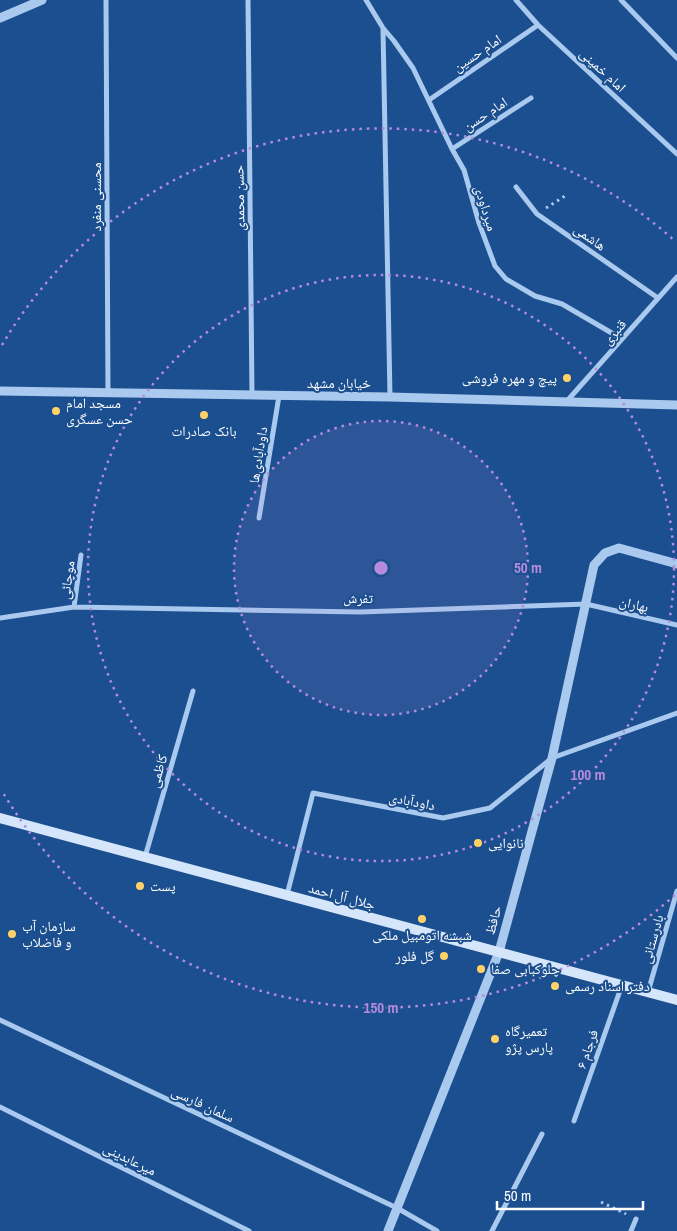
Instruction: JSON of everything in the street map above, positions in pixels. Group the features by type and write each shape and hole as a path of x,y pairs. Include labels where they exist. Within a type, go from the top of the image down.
{"main road":[{"name":"جلال آل احمد","path":"0,818 677,1000"}],"street":[{"path":"0,18 42,0"},
{"name":"محسنی منفرد","path":"106,0 108,393"},
{"name":"حسن محمدی","path":"248,0 252,395"},
{"name":"میرداودی","path":"366,0 383,28 414,68 452,149 464,170 488,250 495,266 506,279 535,296 562,304 622,339"},
{"name":"امام خمینی","path":"516,0 538,25 677,154"},
{"path":"621,0 677,58"},
{"name":"امام حسین","path":"429,100 538,25"},
{"path":"383,28 390,397"},
{"name":"امام حسن","path":"452,149 531,98"},
{"name":"هاشمی","path":"516,187 538,214 658,298"},
{"name":"قنبری","path":"567,401 677,277"},
{"name":"خیابان مشهد","path":"0,390 390,397 677,405"},
{"name":"داودآبادی‌ها","path":"259,518 279,396"},
{"path":"586,604 594,565 605,553 619,548 677,564"},
{"name":"موچائی","path":"74,608 81,555"},
{"name":"تفرش","path":"0,618 74,608 360,612 586,604"},
{"name":"بهاران","path":"586,604 677,625"},
{"name":"حافظ","path":"388,1231 499,952 552,758 586,604"},
{"name":"کاظمی","path":"145,857 193,691"},
{"name":"داودآبادی","path":"287,895 313,793 443,818 490,808 552,758 677,713"},
{"name":"بادرستانی","path":"648,992 677,892"},
{"name":"فرجام ۶","path":"574,1121 622,985"},
{"name":"سلمان فارسی","path":"0,1020 397,1208 437,1231"},
{"name":"میرعابدینی","path":"0,1107 249,1231"},
{"path":"492,1231 542,1134"},
{"path":"631,1231 636,1219"}],"path":[{"path":"538,214 565,196"},
{"path":"601,1202 636,1219"}],"place":[{"name":"پیچ و مهره فروشی","path":"567,378"},
{"name":"مسجد امام حسن عسگری","path":"56,411"},
{"name":"بانک صادرات","path":"204,415"},
{"name":"نانوایی","path":"478,843"},
{"name":"پست","path":"140,886"},
{"name":"شبشه اتومبیل ملکی","path":"422,919"},
{"name":"سازمان آب و فاضلاب","path":"12,934"},
{"name":"گل فلور","path":"444,956"},
{"name":"چلوکبابی صفا","path":"481,969"},
{"name":"دفتر اسناد رسمی","path":"555,986"},
{"name":"تعمیرگاه پارس پژو","path":"495,1039"}]}
